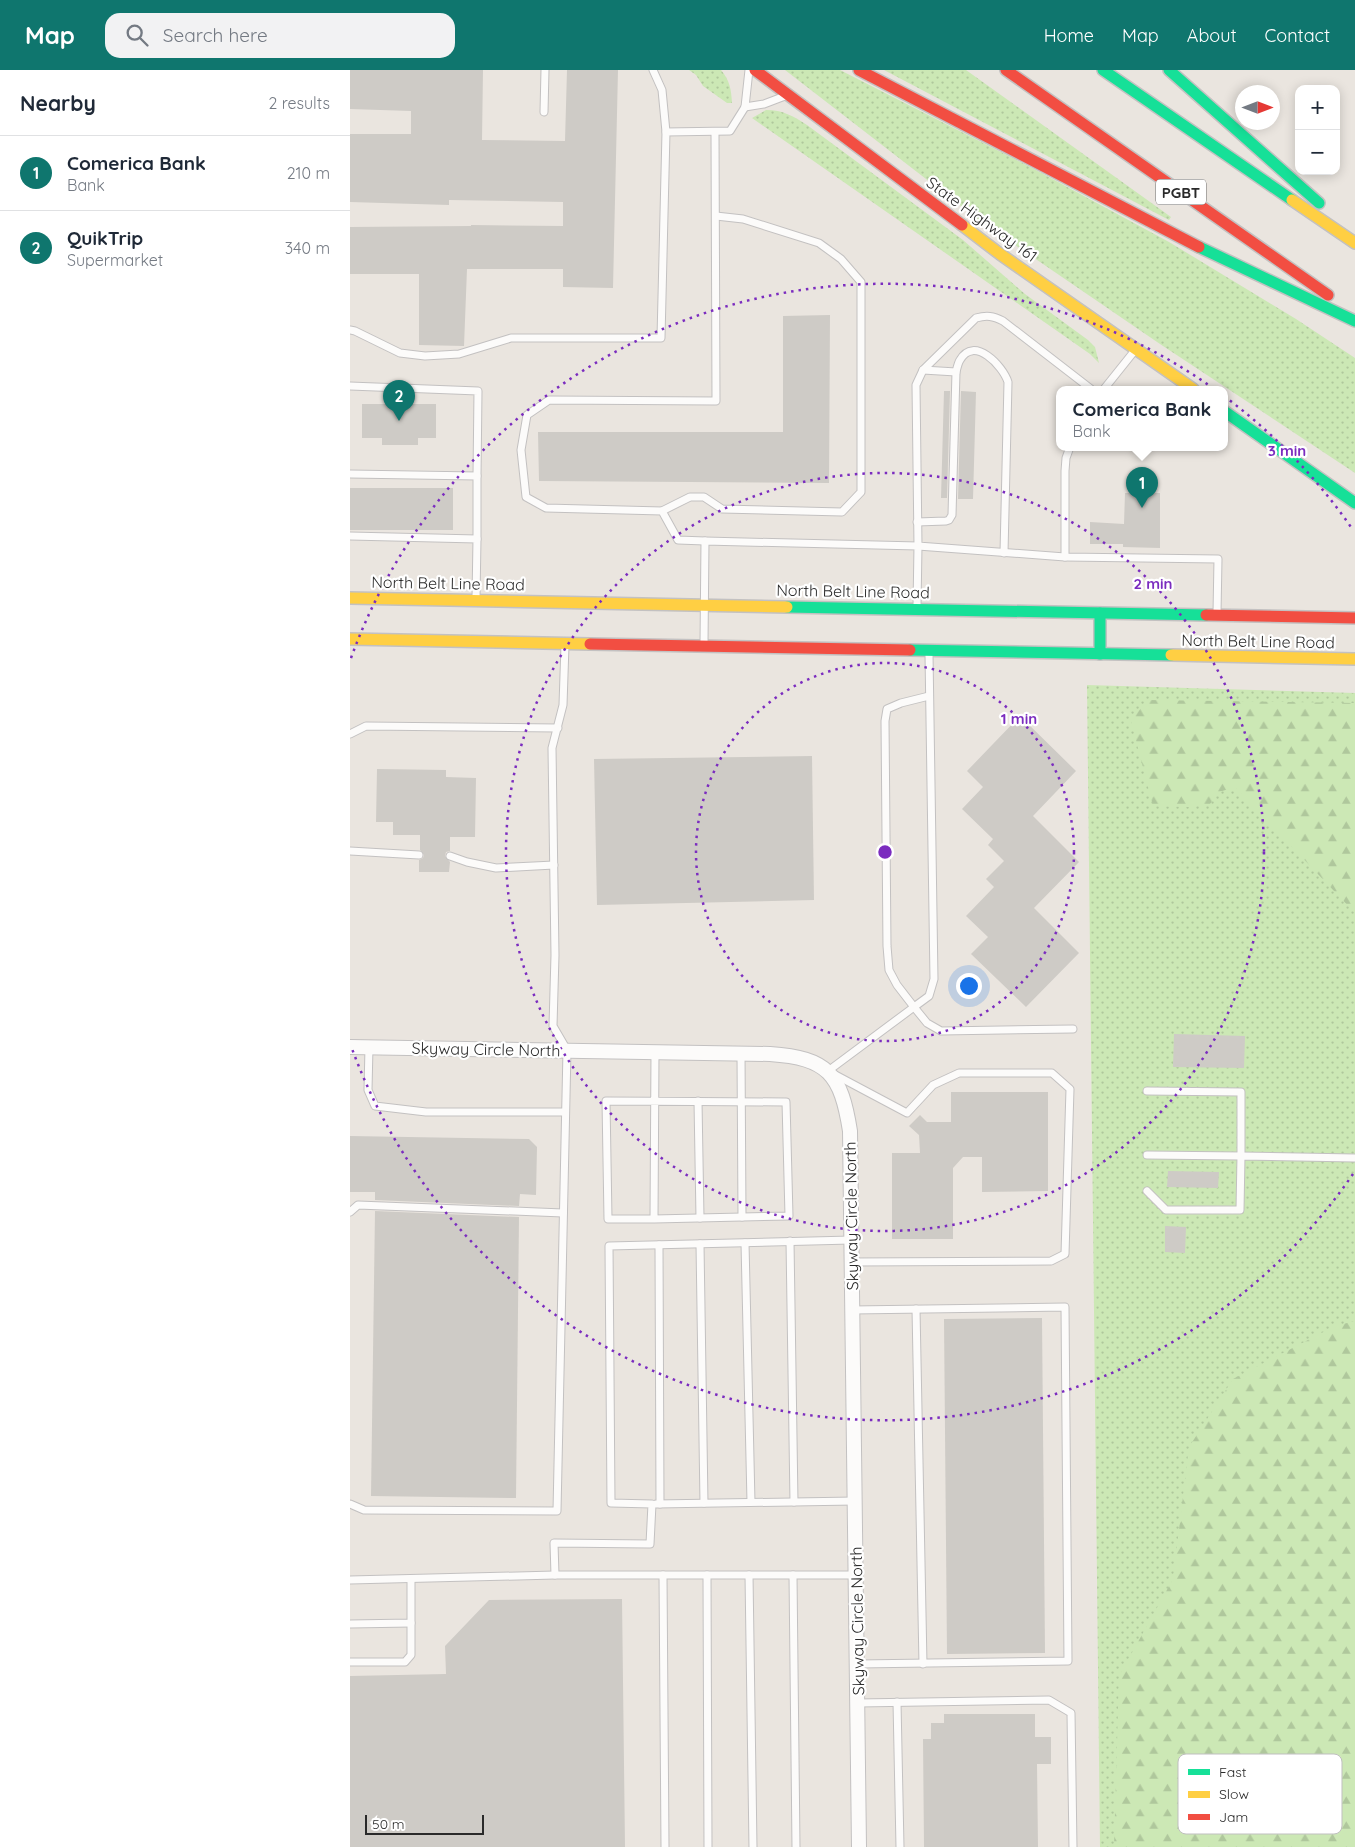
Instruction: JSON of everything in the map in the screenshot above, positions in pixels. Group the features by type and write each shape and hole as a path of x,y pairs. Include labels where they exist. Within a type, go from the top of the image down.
{"main road":[{"name":"State Highway 161","path":"755,70 1000,254 1189,386"},
{"path":"859,70 1166,231 1355,321"},
{"name":"PGBT","path":"1006,70 1355,314"},
{"path":"1103,70 1355,243"},
{"path":"1169,70 1355,234"},
{"path":"1228,414 1355,503"},
{"name":"North Belt Line Road","path":"350,597 1355,618"},
{"path":"1100,613 1100,654"},
{"name":"North Belt Line Road","path":"350,639 1355,659"}],"street":[{"name":"Skyway Circle North","path":"350,1047 793,1056 812,1061 828,1071 838,1088 846,1109 850,1131 860,1847"}],"lane":[{"path":"544,112 545,70"},
{"path":"350,330 400,353 425,356 459,354 511,338 522,337 661,338 666,132 662,90 653,70"},
{"path":"666,132 730,131 745,107 749,70"},
{"path":"745,107 764,104 788,95"},
{"path":"716,132 716,216 716,402 549,400 527,415 521,450 526,498 546,508 662,511 690,497 704,497 722,509 842,512 861,492 861,282 841,259 819,244 743,219 716,216"},
{"path":"917,609 916,385 923,370 976,318 993,316 1003,321 1087,386"},
{"path":"1106,386 1136,349"},
{"path":"917,522 946,521 950,520 952,515 956,372 960,359 973,350 979,350 998,364 1005,372 1008,382 1004,553"},
{"path":"923,370 956,372"},
{"path":"350,386 478,391 476,600"},
{"path":"1065,557 1065,471 1069,451"},
{"path":"350,474 477,476"},
{"path":"662,511 678,540 918,546 1065,557 1218,559 1216,616"},
{"path":"350,536 477,539"},
{"path":"704,646 705,541"},
{"path":"350,1504 364,1510 557,1511 566,1050 553,1026 555,955 552,748 563,705 565,643"},
{"path":"852,1262 1051,1261 1065,1254 1070,1088 1052,1073 959,1073 933,1085 908,1113 828,1071 929,996 934,979 929,696 930,651"},
{"path":"929,696 901,703 888,709 885,721 887,946 889,970 897,985 927,1023 940,1031 1073,1029"},
{"path":"350,734 352,731 366,726 558,728"},
{"path":"350,851 420,855"},
{"path":"450,856 467,862 496,868 554,865"},
{"path":"368,1047 368,1090 375,1106 426,1112 565,1112"},
{"path":"654,1219 655,1052"},
{"path":"742,1054 742,1217"},
{"path":"1147,1091 1241,1092 1240,1210 1166,1210 1147,1191"},
{"path":"606,1101 698,1101 786,1102 789,1216 608,1219 606,1101"},
{"path":"698,1101 700,1218"},
{"path":"1147,1155 1355,1158"},
{"path":"350,1212 358,1205 563,1213"},
{"path":"851,1240 609,1246 611,1503 856,1501"},
{"path":"790,1241 794,1502"},
{"path":"745,1243 751,1502"},
{"path":"700,1244 704,1503"},
{"path":"555,1575 554,1543 650,1544 656,1504 659,1245"},
{"path":"852,1310 1065,1307 1068,1661 858,1664"},
{"path":"916,1309 923,1664"},
{"path":"350,1580 555,1575 856,1575"},
{"path":"663,1575 666,1847"},
{"path":"707,1575 708,1847"},
{"path":"749,1575 752,1847"},
{"path":"793,1575 796,1847"},
{"path":"350,1662 404,1662 411,1655 411,1578"},
{"path":"350,1624 411,1624"},
{"path":"858,1703 1049,1700 1071,1713 1073,1847"},
{"path":"897,1702 900,1847"}],"green space":[{"path":"689,70 721,70 729,85 732,103 727,103 703,86 696,75"},
{"path":"785,70 840,70 1034,169 1169,242 1296,319 1355,358 1355,473 1228,389 1228,386 1223,386 1160,344 983,223"},
{"path":"884,70 966,70 1171,217 1169,220"},
{"path":"766,110 788,114 807,125 963,240 1025,294 1088,340 1095,347 1099,363 1090,354 752,118"},
{"path":"1087,685 1355,693 1355,1847 1100,1847"},
{"path":"1147,700 1355,703 1355,913 1235,787 1219,792 1210,804 1192,807 1153,806 1131,721"},
{"path":"1355,1321 1355,1847 1114,1847 1119,1676 1173,1579 1189,1447 1233,1379 1335,1326"}],"building":[{"path":"350,70 483,70 482,140 565,141 567,70 618,70 613,288 563,287 563,269 467,269 464,346 419,345 419,274 350,274 350,227 563,226 563,202 449,200 449,205 350,202 350,134 411,134 411,111 350,109"},
{"path":"830,315 829,483 539,481 538,432 783,432 783,316"},
{"path":"944,391 950,391 947,498 941,498"},
{"path":"961,391 976,392 973,499 958,499"},
{"path":"362,404 436,404 436,438 418,438 418,445 382,445 382,438 362,438"},
{"path":"350,488 453,488 453,530 350,530"},
{"path":"1125,493 1160,493 1160,548 1123,547 1123,544 1090,544 1090,522 1124,524"},
{"path":"1020,716 1076,771 1033,816 1079,862 1034,908 1079,953 1026,1007 971,954 988,937 966,916 994,887 986,879 1004,861 988,845 993,839 962,809 983,787 967,771"},
{"path":"812,756 814,900 597,905 594,759"},
{"path":"377,769 446,770 446,777 476,778 475,837 450,837 450,851 446,852 445,856 450,862 449,872 419,872 419,860 424,855 420,850 420,835 393,835 393,822 376,822"},
{"path":"1174,1034 1245,1036 1244,1068 1173,1067"},
{"path":"951,1092 1048,1092 1048,1191 982,1192 982,1157 963,1157 953,1168 953,1239 892,1239 892,1153 920,1153 919,1135 909,1126 920,1115 927,1122 951,1122"},
{"path":"350,1136 529,1139 537,1147 536,1195 520,1194 519,1206 375,1200 375,1192 350,1192"},
{"path":"1168,1171 1219,1172 1218,1188 1167,1187"},
{"path":"375,1211 519,1217 516,1498 371,1496"},
{"path":"1165,1226 1186,1227 1185,1253 1165,1252"},
{"path":"1042,1318 1045,1653 947,1654 944,1319"},
{"path":"622,1599 625,1847 350,1847 350,1676 446,1674 445,1646 489,1600"},
{"path":"944,1714 1035,1714 1035,1737 1051,1737 1051,1764 1037,1764 1038,1847 924,1847 923,1739 931,1739 931,1723 944,1723"}],"traffic: fast":[{"path":"1103,70 1292,200"},
{"path":"1169,70 1319,203"},
{"path":"1199,247 1355,321"},
{"path":"1228,414 1355,503"},
{"path":"787,607 1206,615"},
{"path":"1100,613 1100,654"},
{"path":"910,650 1171,655"}],"traffic: slow":[{"path":"1292,200 1355,243"},
{"path":"962,225 1000,254 1189,386"},
{"path":"350,598 787,607"},
{"path":"350,639 590,644"},
{"path":"1171,655 1355,659"}],"traffic: jam":[{"path":"755,70 962,225"},
{"path":"859,70 1199,247"},
{"path":"1006,70 1328,295"},
{"path":"1206,615 1355,618"},
{"path":"590,644 910,650"}],"place":[{"name":"QuikTrip","path":"399,421"},
{"name":"Comerica Bank","path":"1142,508"}]}
